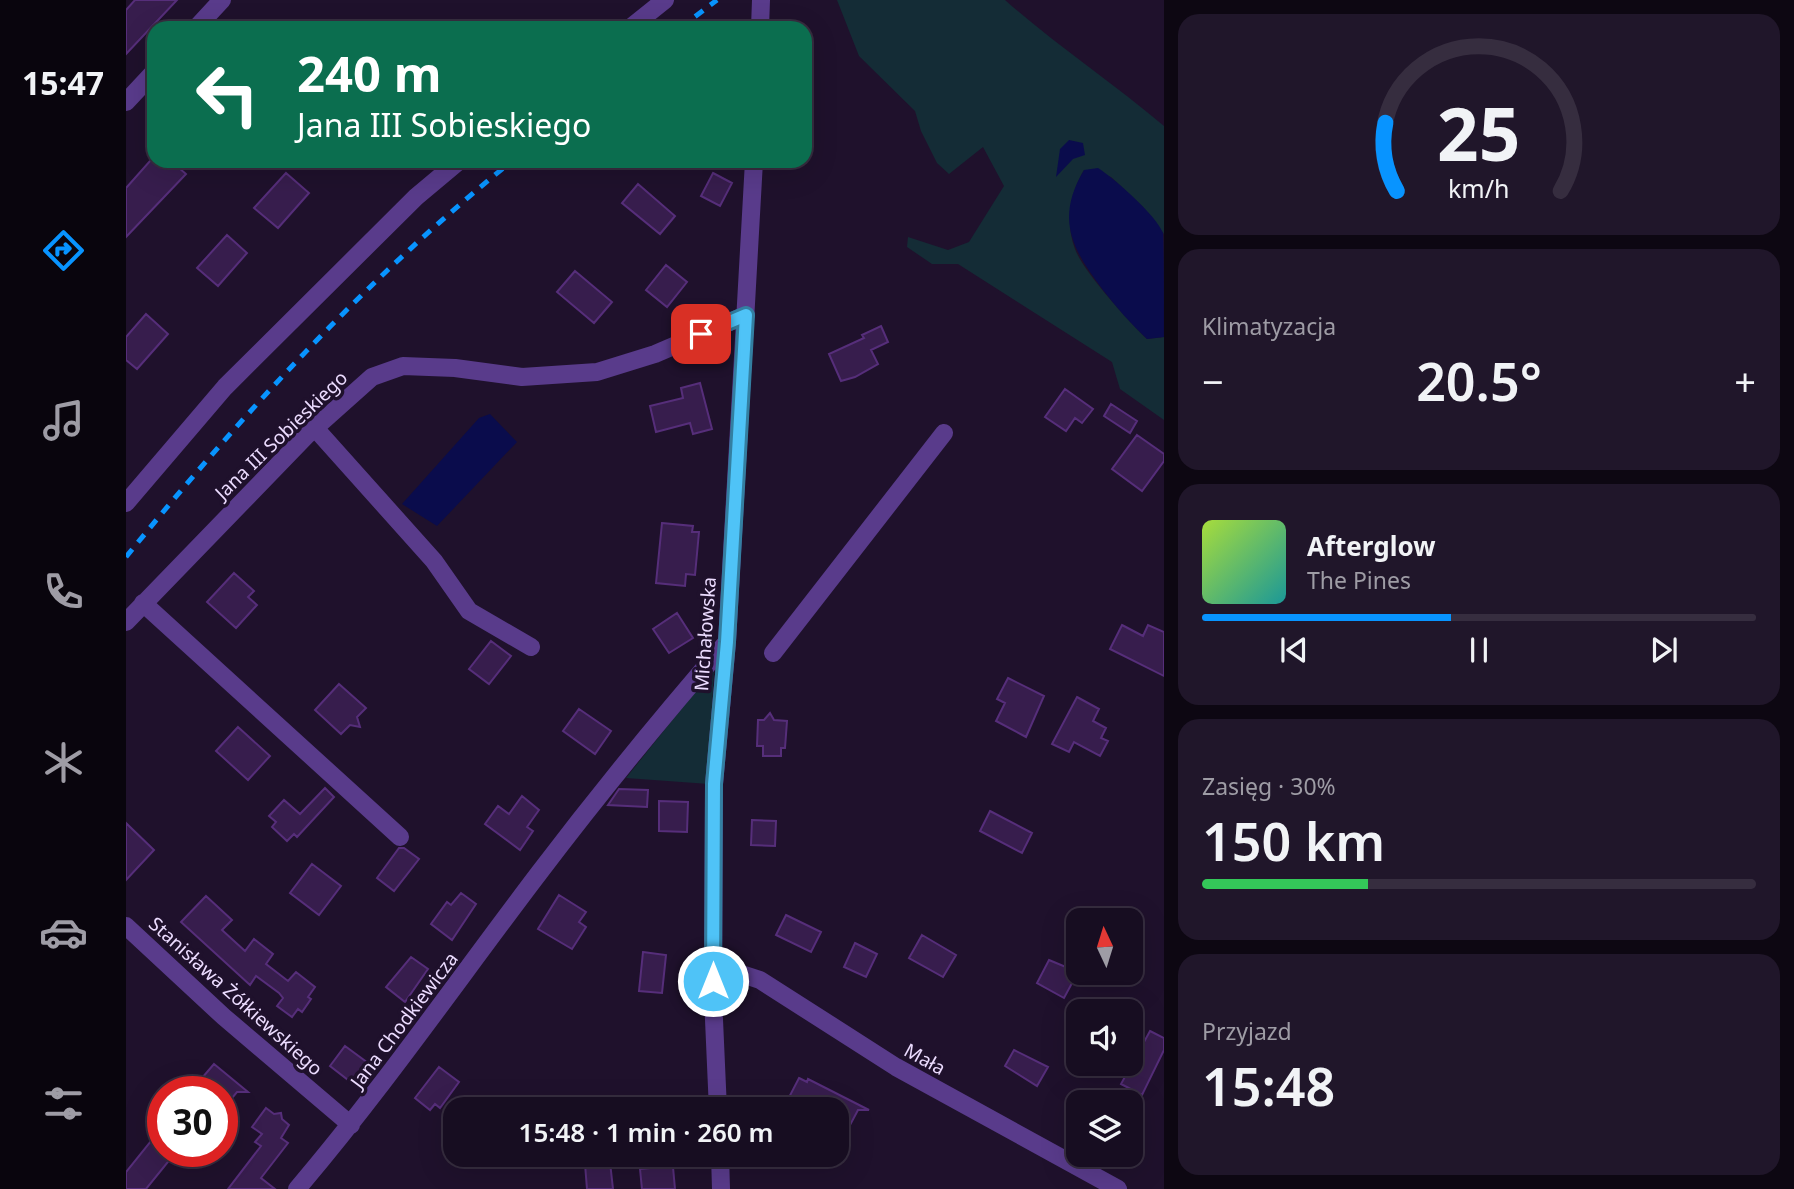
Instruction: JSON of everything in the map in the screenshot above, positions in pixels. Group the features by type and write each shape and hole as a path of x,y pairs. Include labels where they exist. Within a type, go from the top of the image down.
{"street":[{"path":"202,21 222,0"},
{"path":"639,21 665,0"},
{"path":"761,0 761,21"},
{"path":"126,102 147,80"},
{"path":"126,503 225,387 416,197 451,168"},
{"name":"Michałowska","path":"718,1097 714,965 714,784 727,642 754,168"},
{"name":"Jana III Sobieskiego","path":"126,622 315,428 372,377 403,366 455,368 522,377 597,372 655,354 746,315"},
{"path":"315,428 435,561 469,611 531,647"},
{"path":"773,653 944,433"},
{"path":"143,603 400,837"},
{"name":"Jana Chodkiewicza","path":"297,1189 351,1125 540,872 666,713 727,642"},
{"name":"Stanisława Żółkiewskiego","path":"126,926 224,1017 351,1125"},
{"name":"Mała","path":"714,965 760,980 896,1067 1118,1189"},
{"path":"720,1167 721,1189"}],"shaded area":[{"path":"837,0 1005,0 1164,126 1164,234 1143,207 1111,177 1084,170 1072,198 1070,229 1080,258 1118,309 1147,339 1164,337 1164,420 1120,389 1112,362 958,264 932,264 907,247 908,237 948,250 969,242 1004,186 983,147 949,174 937,163 921,131 915,111 859,56"},
{"path":"1069,140 1083,143 1085,155 1073,159 1056,177 1060,149"},
{"path":"1098,168 1144,207 1163,233 1164,337 1147,339 1135,328 1103,290 1076,247 1069,219 1070,204 1084,170"},
{"path":"490,414 517,442 437,526 402,504 479,418"},
{"path":"714,668 709,784 626,778"}],"building":[{"path":"135,0 177,0 157,21 147,21 147,32 126,54 126,10"},
{"path":"147,164 147,168 179,168 186,174 126,237 126,188"},
{"path":"286,173 309,193 278,228 254,208"},
{"path":"713,173 732,183 720,206 701,196"},
{"path":"638,184 675,216 660,234 622,203"},
{"path":"227,235 247,253 218,286 197,268"},
{"path":"666,265 687,282 667,307 646,290"},
{"path":"575,271 612,302 594,323 557,292"},
{"path":"146,314 168,334 137,369 126,360 126,337"},
{"path":"881,326 888,342 871,350 878,364 855,377 841,381 829,354 864,338 862,335"},
{"path":"700,383 712,429 693,434 690,423 656,432 650,406 683,398 681,388"},
{"path":"1065,389 1093,409 1082,423 1075,418 1066,431 1045,417"},
{"path":"1111,404 1137,421 1130,433 1104,416"},
{"path":"1137,435 1164,454 1164,461 1142,491 1112,469"},
{"path":"662,523 693,526 692,532 699,532 695,575 686,574 685,586 656,583"},
{"path":"234,573 254,591 248,597 257,605 236,628 207,602"},
{"path":"677,613 693,638 669,653 653,629"},
{"path":"1122,625 1143,636 1148,625 1164,632 1164,676 1110,649"},
{"path":"491,641 511,656 489,684 469,669"},
{"path":"1008,678 1044,696 1026,737 996,721 1005,703 997,699"},
{"path":"339,684 366,708 357,717 360,727 350,725 341,734 315,710"},
{"path":"1077,697 1099,709 1093,721 1106,728 1101,738 1108,741 1100,756 1074,742 1069,752 1052,744"},
{"path":"579,709 611,731 595,754 563,731"},
{"path":"770,713 774,720 787,721 785,748 781,748 781,756 763,756 763,746 757,746 758,720 764,720"},
{"path":"238,727 270,756 248,780 216,751"},
{"path":"325,788 334,797 297,837 294,834 287,841 272,827 276,822 269,816 284,800 300,814"},
{"path":"619,789 648,790 647,807 608,805"},
{"path":"522,796 539,810 527,827 533,831 520,850 485,824 498,806 509,814"},
{"path":"659,801 688,802 687,832 659,831"},
{"path":"990,811 1032,833 1022,853 980,831"},
{"path":"752,820 776,821 775,846 751,845"},
{"path":"126,823 154,850 126,880"},
{"path":"399,848 404,848 419,859 394,891 377,878"},
{"path":"312,864 341,886 319,915 290,893"},
{"path":"461,893 476,904 452,940 431,924 447,902 451,905"},
{"path":"559,895 586,912 579,922 586,927 572,949 538,929"},
{"path":"206,896 232,920 222,930 245,951 254,939 273,954 266,964 288,981 296,972 315,987 302,1012 298,1009 292,1017 277,1006 283,998 279,993 256,976 250,985 181,922"},
{"path":"786,915 821,932 811,952 776,935"},
{"path":"922,935 956,955 943,977 909,958"},
{"path":"855,943 877,954 866,977 844,967"},
{"path":"643,952 666,955 662,993 639,991"},
{"path":"411,957 428,969 405,1002 386,987"},
{"path":"1049,960 1066,967 1066,985 1071,985 1064,998 1037,983"},
{"path":"1150,1031 1164,1038 1164,1050 1143,1093 1143,1090 1132,1090 1121,1084 1125,1076 1143,1076 1143,1044"},
{"path":"345,1046 368,1063 352,1083 330,1066"},
{"path":"1014,1050 1048,1067 1037,1086 1005,1066"},
{"path":"214,1064 229,1076 204,1076"},
{"path":"439,1067 459,1082 448,1097 443,1097 440,1108 435,1104 430,1110 415,1098"},
{"path":"799,1078 807,1082 808,1079 843,1097 789,1097"},
{"path":"238,1084 248,1092 238,1092"},
{"path":"849,1100 869,1110 858,1110 849,1127"},
{"path":"266,1108 274,1114 281,1113 282,1119 289,1125 281,1138 288,1143 261,1178 275,1189 228,1189 261,1146 255,1142 262,1134 252,1127"},
{"path":"147,1146 147,1167 164,1167 146,1189 126,1189 126,1172"},
{"path":"585,1167 611,1167 613,1189 587,1189"},
{"path":"673,1167 675,1189 642,1189 640,1169"}],"railway":[{"path":"689,21 717,0"},
{"path":"126,557 215,451 308,349 407,252 504,168"}],"route":[{"path":"701,334 746,315 727,642 714,784 713,981"}]}
